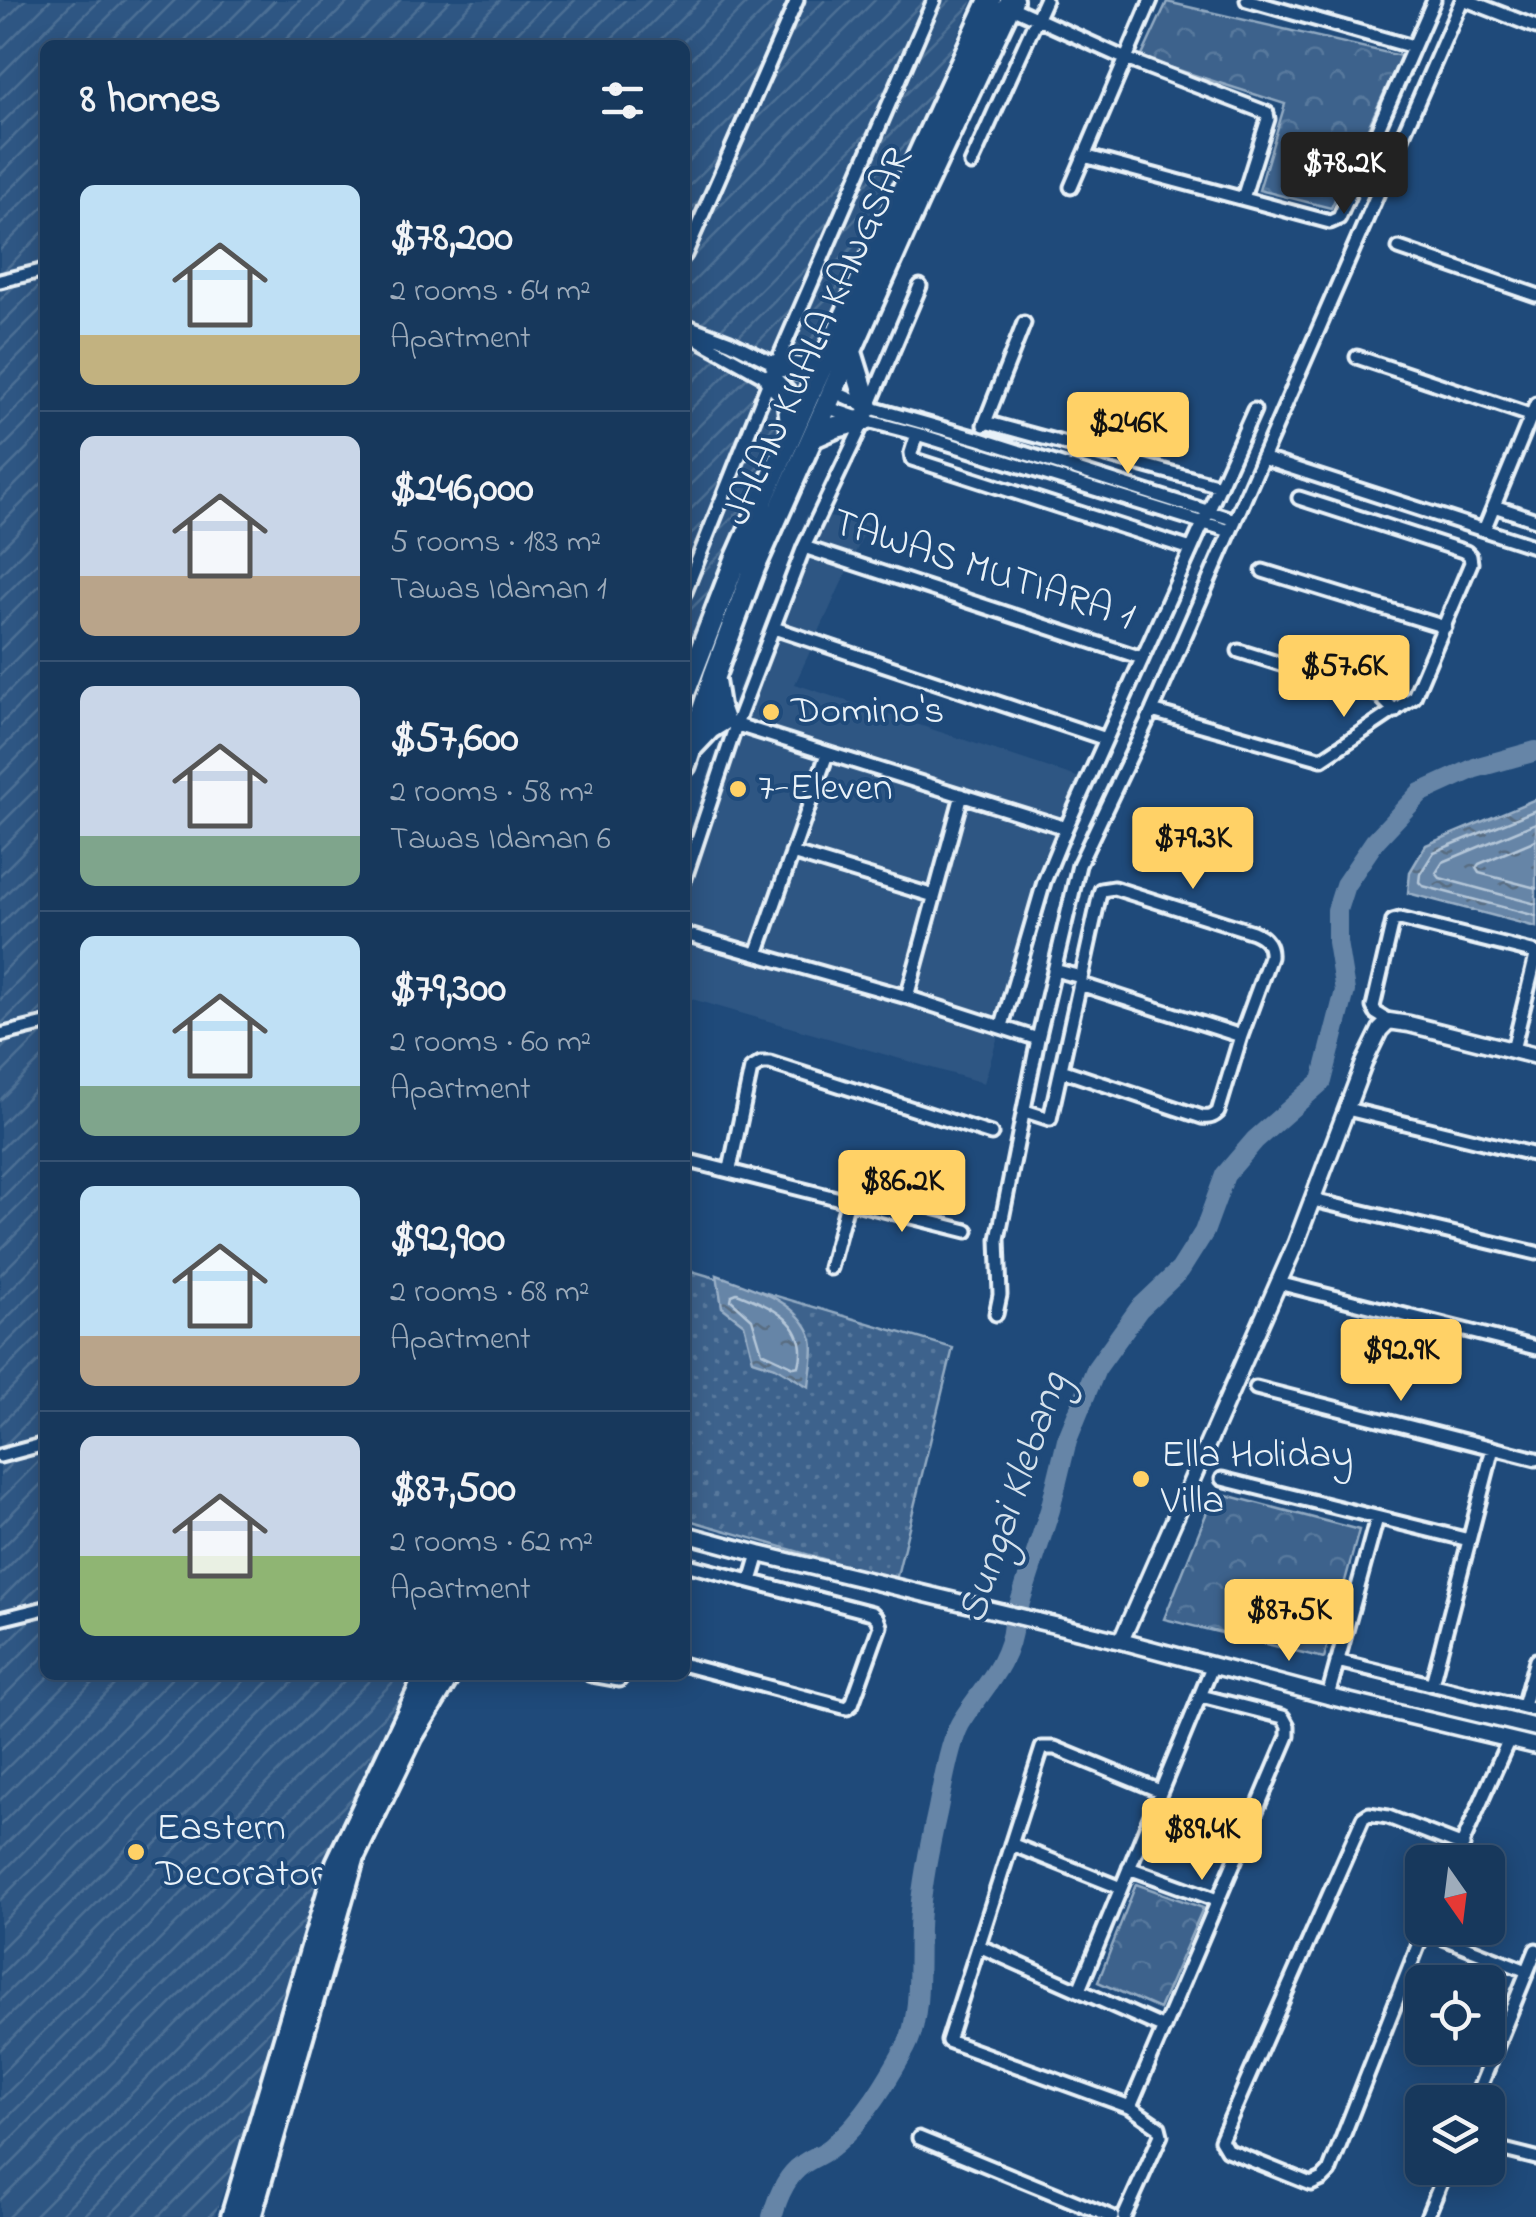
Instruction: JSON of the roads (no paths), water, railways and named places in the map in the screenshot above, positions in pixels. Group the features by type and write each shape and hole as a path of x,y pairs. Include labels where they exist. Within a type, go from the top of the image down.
{"highway":[{"name":"JALAN KUALA KANGSAR","path":"820,389 850,352 1003,2"},
{"name":"JALAN KUALA KANGSAR","path":"690,686 703,673 735,562 802,435 820,389 1003,2"},
{"path":"820,389 807,370 773,372 802,435 866,414 850,352"},
{"path":"693,717 694,699 703,673"},
{"path":"690,754 710,728 730,723 703,673"},
{"path":"232,2217 337,1863 424,1680"},
{"path":"250,2217 354,1856 412,1736 445,1680"}],"street":[{"path":"690,243 797,0"},
{"path":"690,580 773,372 934,0"},
{"path":"971,164 1045,0"},
{"path":"1071,187 1151,0"},
{"path":"1247,0 1413,47"},
{"path":"1084,156 1335,221 1434,0"},
{"path":"996,1314 1000,1295 998,1238 1038,1038 1079,865 1152,711 1464,0 1495,6 1536,27"},
{"path":"1003,2 1126,60 1267,113 1243,198"},
{"path":"1399,248 1536,295"},
{"path":"0,282 40,271"},
{"path":"690,861 730,723 920,286"},
{"path":"980,439 1024,323"},
{"path":"690,330 730,342 773,372 917,434 1043,466 1232,526"},
{"path":"1358,358 1535,412 1484,530"},
{"path":"1002,1026 1044,882 1066,828 1254,410"},
{"path":"866,414 980,439 1043,466"},
{"path":"985,422 1220,486"},
{"path":"917,434 912,459 1191,548"},
{"path":"1262,458 1536,546"},
{"path":"1033,498 1043,466"},
{"path":"1152,711 1319,760 1396,711 1416,693 1471,563 1470,556 1299,498"},
{"path":"1494,506 1536,520"},
{"name":"TAWAS MUTIARA 1","path":"804,547 1142,658"},
{"path":"1263,571 1444,628"},
{"path":"774,628 1106,739"},
{"path":"1238,650 1379,696 1396,711"},
{"path":"693,717 730,723 1066,828"},
{"path":"756,954 826,754"},
{"path":"907,997 962,796"},
{"path":"792,852 934,896"},
{"path":"1025,1111 1050,1120 1080,980 1100,893 1105,888 1253,932 1266,940 1270,958 1218,1112 1212,1117 1061,1070"},
{"path":"1513,1050 1536,955 1400,919 1393,922 1373,1006 1376,1013 1389,1021 1536,1056"},
{"path":"690,935 1038,1038"},
{"path":"1054,970 1242,1036"},
{"path":"1121,1641 1313,1200 1364,1063 1380,1030 1389,1021"},
{"path":"0,1035 40,1025"},
{"path":"730,1170 752,1070 761,1064 770,1063 991,1134"},
{"path":"1347,1109 1536,1155"},
{"path":"690,1161 967,1231"},
{"path":"830,1268 848,1200"},
{"path":"1313,1200 1536,1254"},
{"path":"1278,1283 1536,1348"},
{"path":"1256,1388 1536,1460"},
{"path":"0,1456 40,1445"},
{"path":"1432,1684 1492,1448"},
{"path":"1222,1479 1469,1540"},
{"path":"1328,1696 1377,1518"},
{"path":"690,1535 1536,1746"},
{"path":"751,1581 759,1554"},
{"path":"690,1565 872,1613 878,1618 878,1632 852,1704 846,1708 690,1666"},
{"path":"0,1619 40,1609"},
{"path":"1337,1661 1530,1708 1536,1660"},
{"path":"1079,1990 1212,1667"},
{"path":"1130,2107 1288,1736 1283,1717 1201,1696"},
{"path":"1462,1845 1509,1739"},
{"path":"1124,2217 1161,2135 1159,2127 1130,2107 948,2041 1042,1748 1046,1746 1160,1790"},
{"path":"1418,1945 1329,2172 1310,2184 1222,2146 1221,2140 1363,1818 1369,1814 1388,1817 1459,1845"},
{"path":"1012,1844 1121,1888"},
{"path":"1129,1868 1218,1900"},
{"path":"1463,1945 1527,1971"},
{"path":"979,1946 1164,2028"},
{"path":"1481,2085 1536,1950"},
{"path":"919,2138 1112,2217"},
{"path":"1505,2150 1536,2158"},
{"path":"1427,2217 1440,2185"}],"water":[{"path":"1536,799 1536,927 1408,893 1410,872 1426,845"},
{"path":"717,1275 772,1297 797,1314 812,1339 809,1387 775,1367 753,1360 744,1324 722,1307"}],"waterway":[{"name":"Sungai Klebang","path":"772,2217 791,2175 830,2148 865,2112 912,2033 923,1886 949,1755 960,1724 1006,1652 1050,1510 1067,1440 1096,1369 1139,1309 1180,1270 1204,1232 1225,1175 1255,1140 1322,1081 1345,991 1337,942 1337,910 1345,885 1375,841 1420,793 1475,768 1536,751"}],"place":[{"name":"Domino's","path":"771,712"},
{"name":"7-Eleven","path":"738,789"},
{"name":"Ella Holiday Villa","path":"1141,1479"},
{"name":"Eastern Decorator","path":"136,1852"}]}
